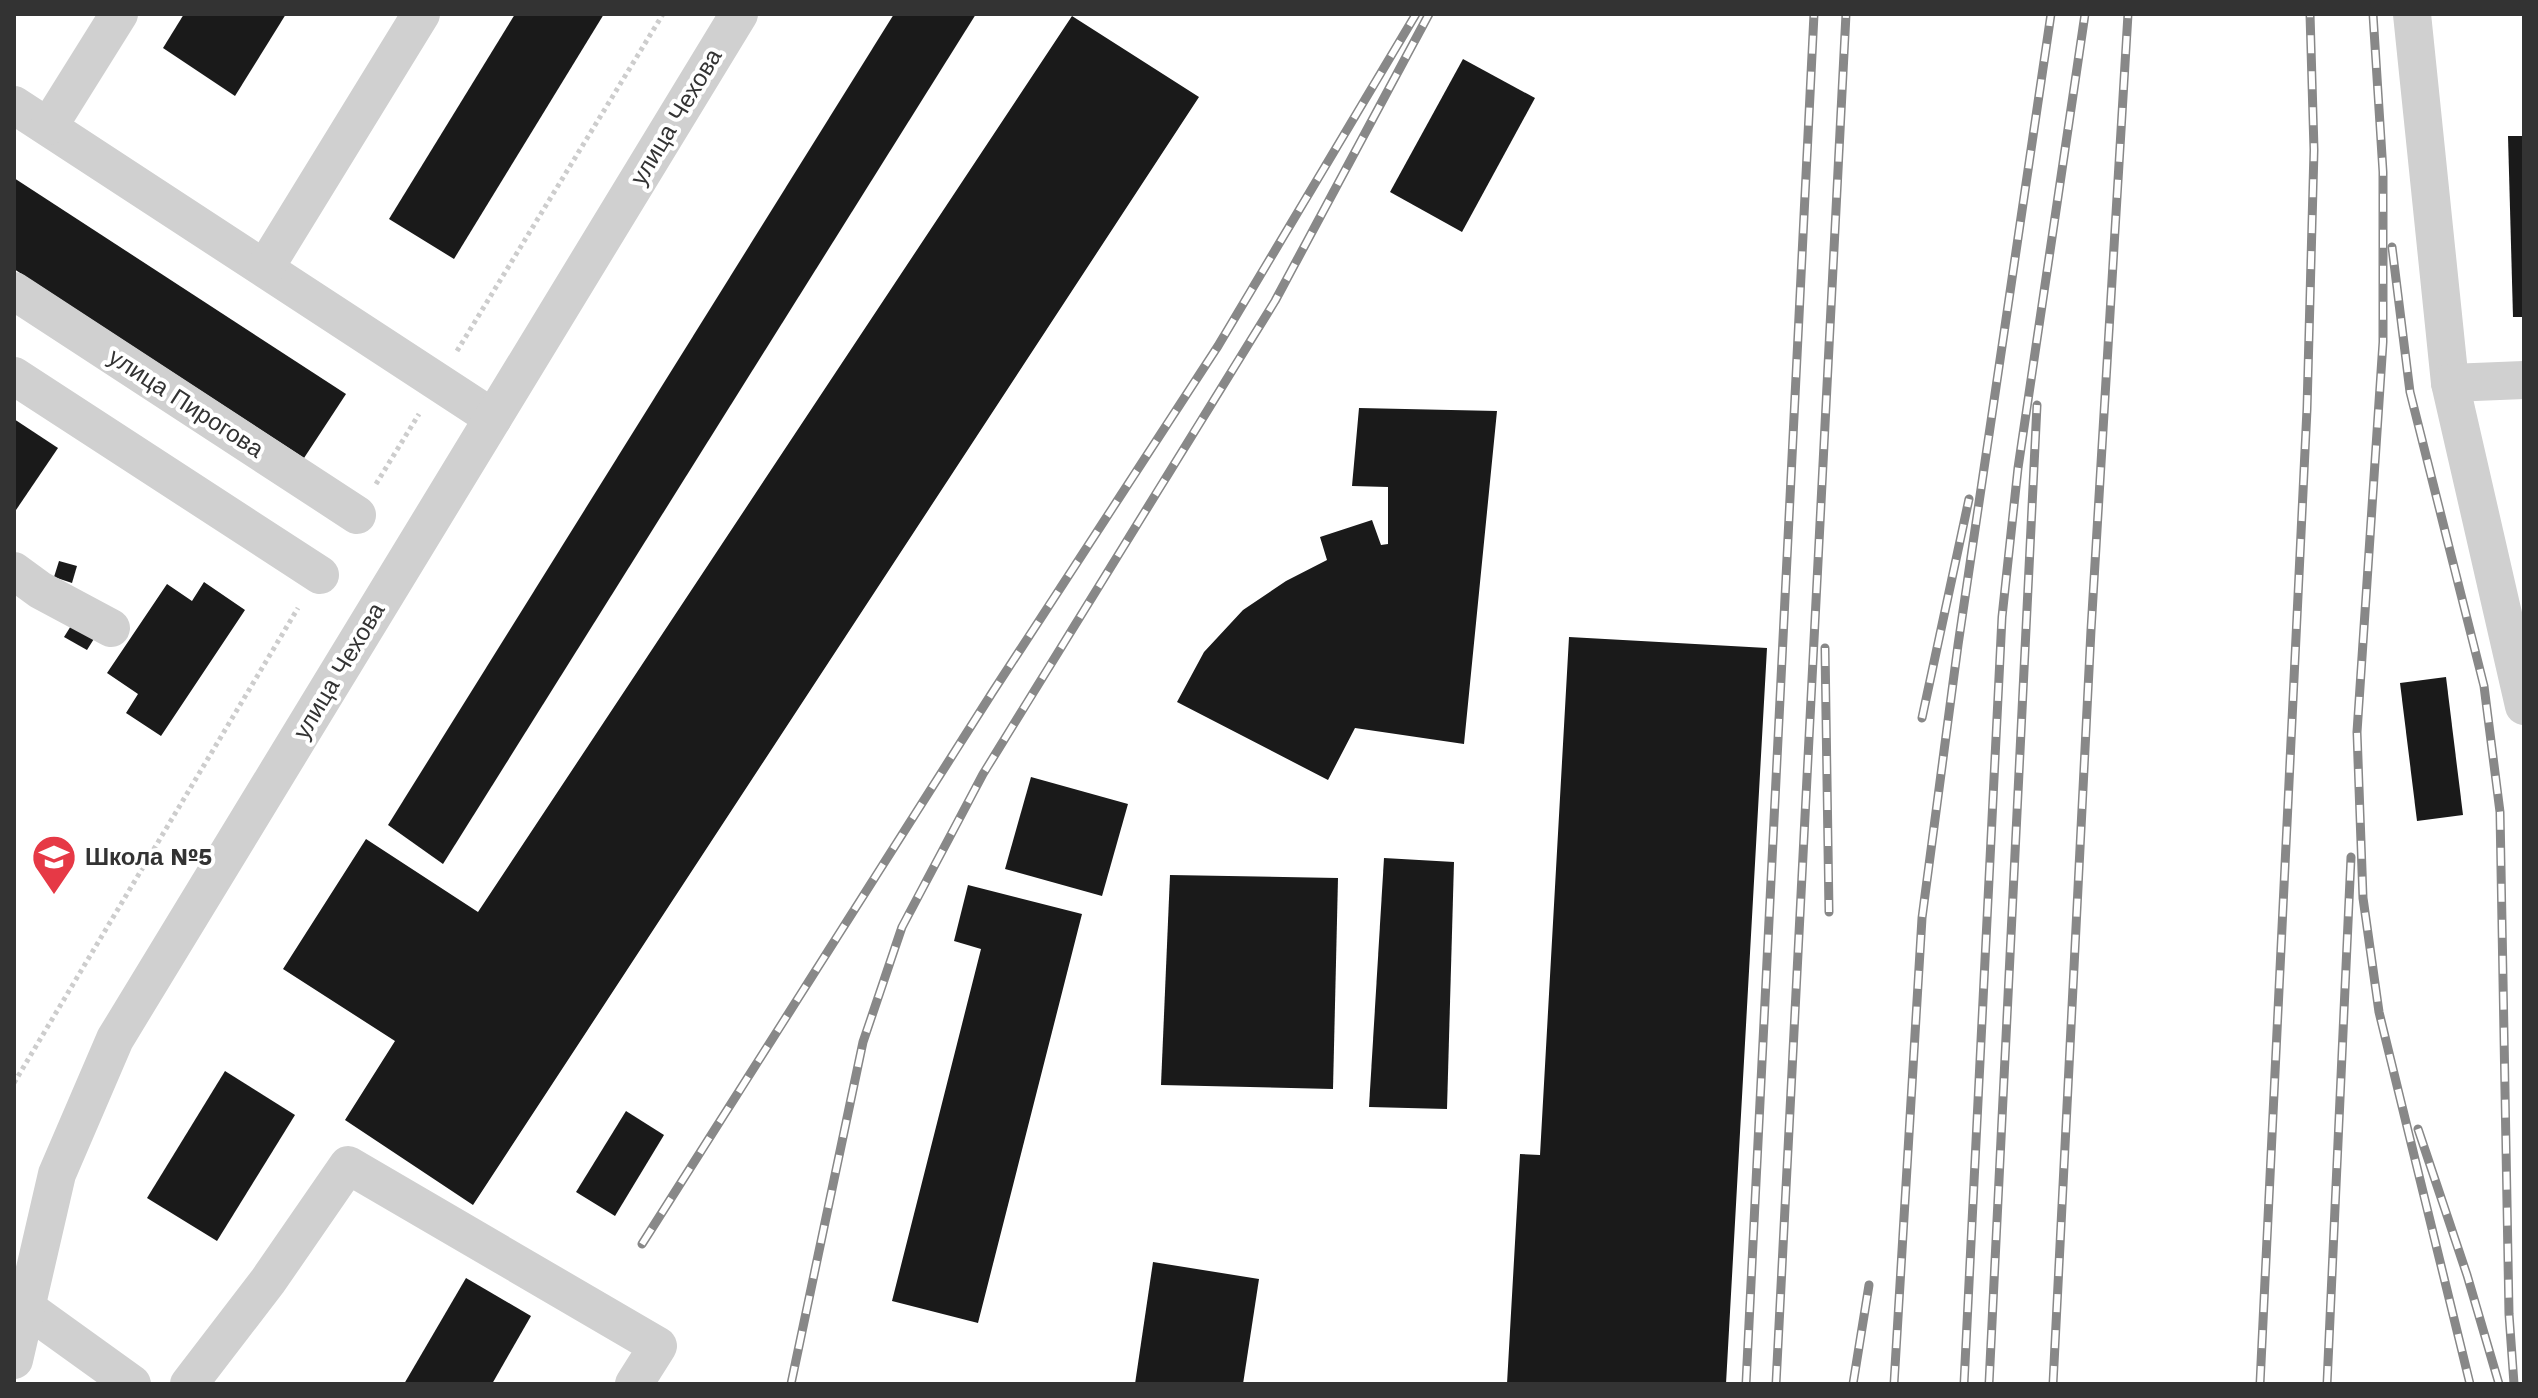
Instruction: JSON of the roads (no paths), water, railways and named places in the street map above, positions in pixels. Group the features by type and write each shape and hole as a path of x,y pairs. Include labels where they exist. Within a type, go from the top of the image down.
{"street":[{"path":"49,126 119,14"},
{"path":"265,268 421,14"},
{"name":"улица Чехова","path":"14,1360 20,1316 57,1174 115,1039 739,14"},
{"path":"2412,14 2450,383 2524,706"},
{"path":"14,105 493,418"},
{"name":"улица Пирогова","path":"14,291 357,515"},
{"path":"14,376 314,583 14,399"},
{"path":"2450,383 2524,380"},
{"path":"14,571 40,590 111,628"},
{"path":"189,1384 268,1281 348,1165 658,1346 634,1384"},
{"path":"20,1316 132,1384"}],"railway":[{"path":"642,1244 992,693 1218,346 1416,14"},
{"path":"791,1384 863,1042 902,927 983,774 1275,301 1429,14"},
{"path":"1746,1384 1814,14"},
{"path":"1776,1384 1846,14"},
{"path":"1894,1384 1922,918 1958,645 2051,14"},
{"path":"1964,1384 2002,617 2018,468 2085,14"},
{"path":"2053,1384 2091,630 2128,14"},
{"path":"2260,1384 2307,409 2314,150 2310,14"},
{"path":"2373,14 2383,172 2383,342 2357,732 2363,898 2379,1012 2470,1384"},
{"path":"2392,247 2410,392 2484,686 2500,812 2509,1314 2514,1384"},
{"path":"1989,1384 2037,405"},
{"path":"1922,718 1969,499"},
{"path":"1825,648 1829,912"},
{"path":"2327,1384 2351,857"},
{"path":"2418,1129 2467,1275 2499,1384"},
{"path":"1853,1384 1869,1285"}],"place":[{"name":"Школа №5","path":"54,896"}]}
